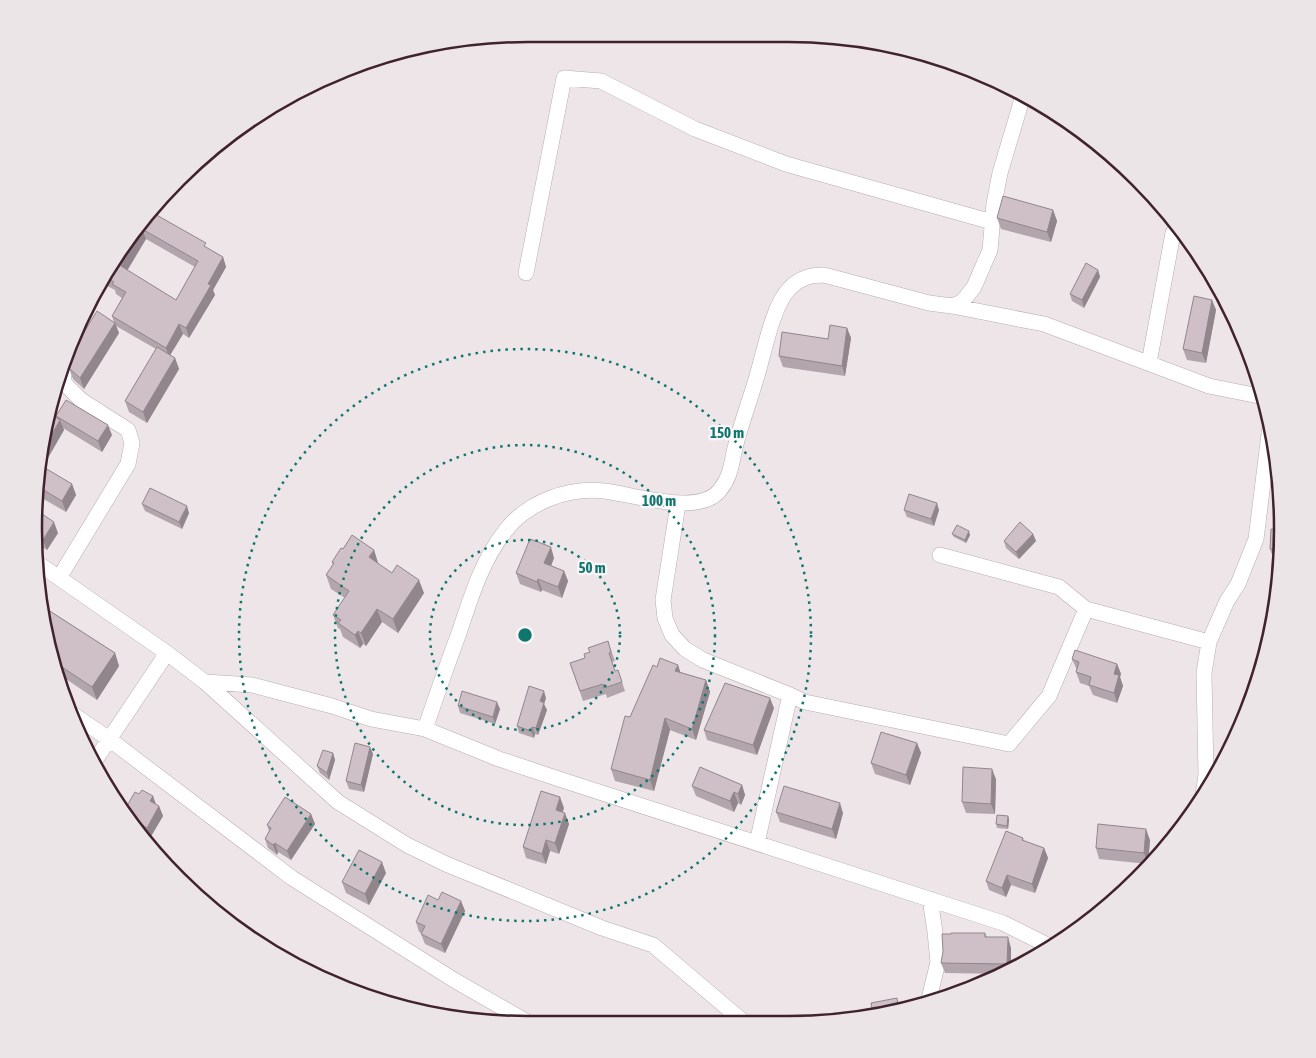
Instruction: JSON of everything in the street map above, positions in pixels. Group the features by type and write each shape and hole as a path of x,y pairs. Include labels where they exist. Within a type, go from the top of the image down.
{"street":[{"path":"526,273 564,78 601,81 695,129 786,164 992,222"},
{"path":"952,306 962,302 974,287 990,250 992,222 1000,173 1021,103"},
{"path":"1148,363 1173,233"},
{"path":"425,729 468,605 487,558 506,529 529,508 558,495 581,491 602,491 678,504 702,502 719,492 730,475 735,448 776,313 788,289 800,279 813,275 824,275 930,303 1044,324 1210,386 1255,395"},
{"path":"59,578 128,464 132,443 128,430 81,400 65,384"},
{"path":"1206,776 1204,673 1209,642 1227,601 1238,584 1256,539 1267,452"},
{"path":"678,504 663,600 665,618 672,635 685,649 703,660 805,702 1009,744 1049,696 1086,609"},
{"path":"940,555 1059,586 1086,609 1209,642"},
{"path":"45,568 205,682 338,802 407,844 446,864 602,928 653,945 737,1016"},
{"path":"99,755 167,654"},
{"path":"205,682 252,685 332,706 371,719 425,729 499,759 1003,923 1042,943"},
{"path":"757,843 790,695"},
{"path":"83,721 292,878 454,980 515,1015"},
{"path":"930,899 938,962 930,994"}],"building":[{"path":"1003,196 1053,210 1047,232 997,218"},
{"path":"157,215 206,243 204,246 223,257 208,284 211,285 186,328 179,324 166,348 112,316 126,292 112,284 114,282 111,280 128,253 121,266 176,300 198,261 145,231"},
{"path":"1086,263 1098,270 1082,300 1070,294"},
{"path":"1194,296 1212,300 1202,353 1183,349"},
{"path":"97,311 115,323 80,378 70,369 87,327"},
{"path":"830,325 847,328 842,366 779,356 782,332 828,339"},
{"path":"157,347 175,358 143,412 125,401"},
{"path":"66,400 108,425 98,441 56,416"},
{"path":"56,417 60,420 52,434"},
{"path":"47,469 72,484 62,501 45,491"},
{"path":"150,488 187,506 179,522 142,504"},
{"path":"909,494 937,503 931,519 904,510"},
{"path":"43,515 54,522 43,540 42,529"},
{"path":"1020,522 1033,534 1016,552 1004,541"},
{"path":"957,525 969,531 965,540 952,534"},
{"path":"1271,529 1274,529 1273,549 1270,549"},
{"path":"352,535 374,550 369,557 392,573 397,565 419,580 393,619 377,609 361,633 358,631 355,635 338,623 341,620 333,615 349,591 326,575 341,548 343,549"},
{"path":"530,539 551,547 544,563 564,571 558,587 538,579 537,582 516,573"},
{"path":"50,611 115,653 92,687 63,668"},
{"path":"608,641 611,652 609,653 615,671 618,670 622,682 604,688 603,684 580,691 570,663 585,658 584,654 590,652 588,648"},
{"path":"1075,650 1117,664 1114,674 1119,675 1114,693 1089,685 1091,677 1076,672 1079,662 1072,659"},
{"path":"660,658 678,665 675,671 706,680 692,729 665,718 650,780 611,769 625,716 630,717 653,665 657,667"},
{"path":"725,683 770,698 753,745 704,730"},
{"path":"529,686 544,691 540,701 544,703 536,728 532,727 531,731 517,726"},
{"path":"462,691 497,702 493,717 458,706"},
{"path":"881,732 917,743 906,775 871,763"},
{"path":"355,743 370,747 361,785 346,781"},
{"path":"323,750 333,753 327,773 317,766"},
{"path":"700,767 742,785 738,794 734,792 730,801 692,786"},
{"path":"963,767 992,769 991,804 962,802"},
{"path":"784,786 840,803 832,829 776,812"},
{"path":"142,790 153,796 150,801 159,806 147,828 128,804 135,792 139,794"},
{"path":"541,791 560,797 556,810 565,813 555,843 546,840 542,854 523,847"},
{"path":"285,797 311,814 287,851 265,839 271,828 267,825"},
{"path":"997,815 1008,816 1007,826 996,824"},
{"path":"1098,824 1146,829 1144,853 1096,848"},
{"path":"1006,831 1023,838 1022,840 1044,848 1032,884 1007,875 1002,888 986,881"},
{"path":"359,850 382,862 365,894 342,882"},
{"path":"442,892 461,901 441,944 421,934 425,926 416,922 428,895 438,900"},
{"path":"985,933 985,937 1008,937 1007,962 1004,964 941,963 943,951 942,934"},
{"path":"897,998 898,1002 872,1008 871,1003"}]}
